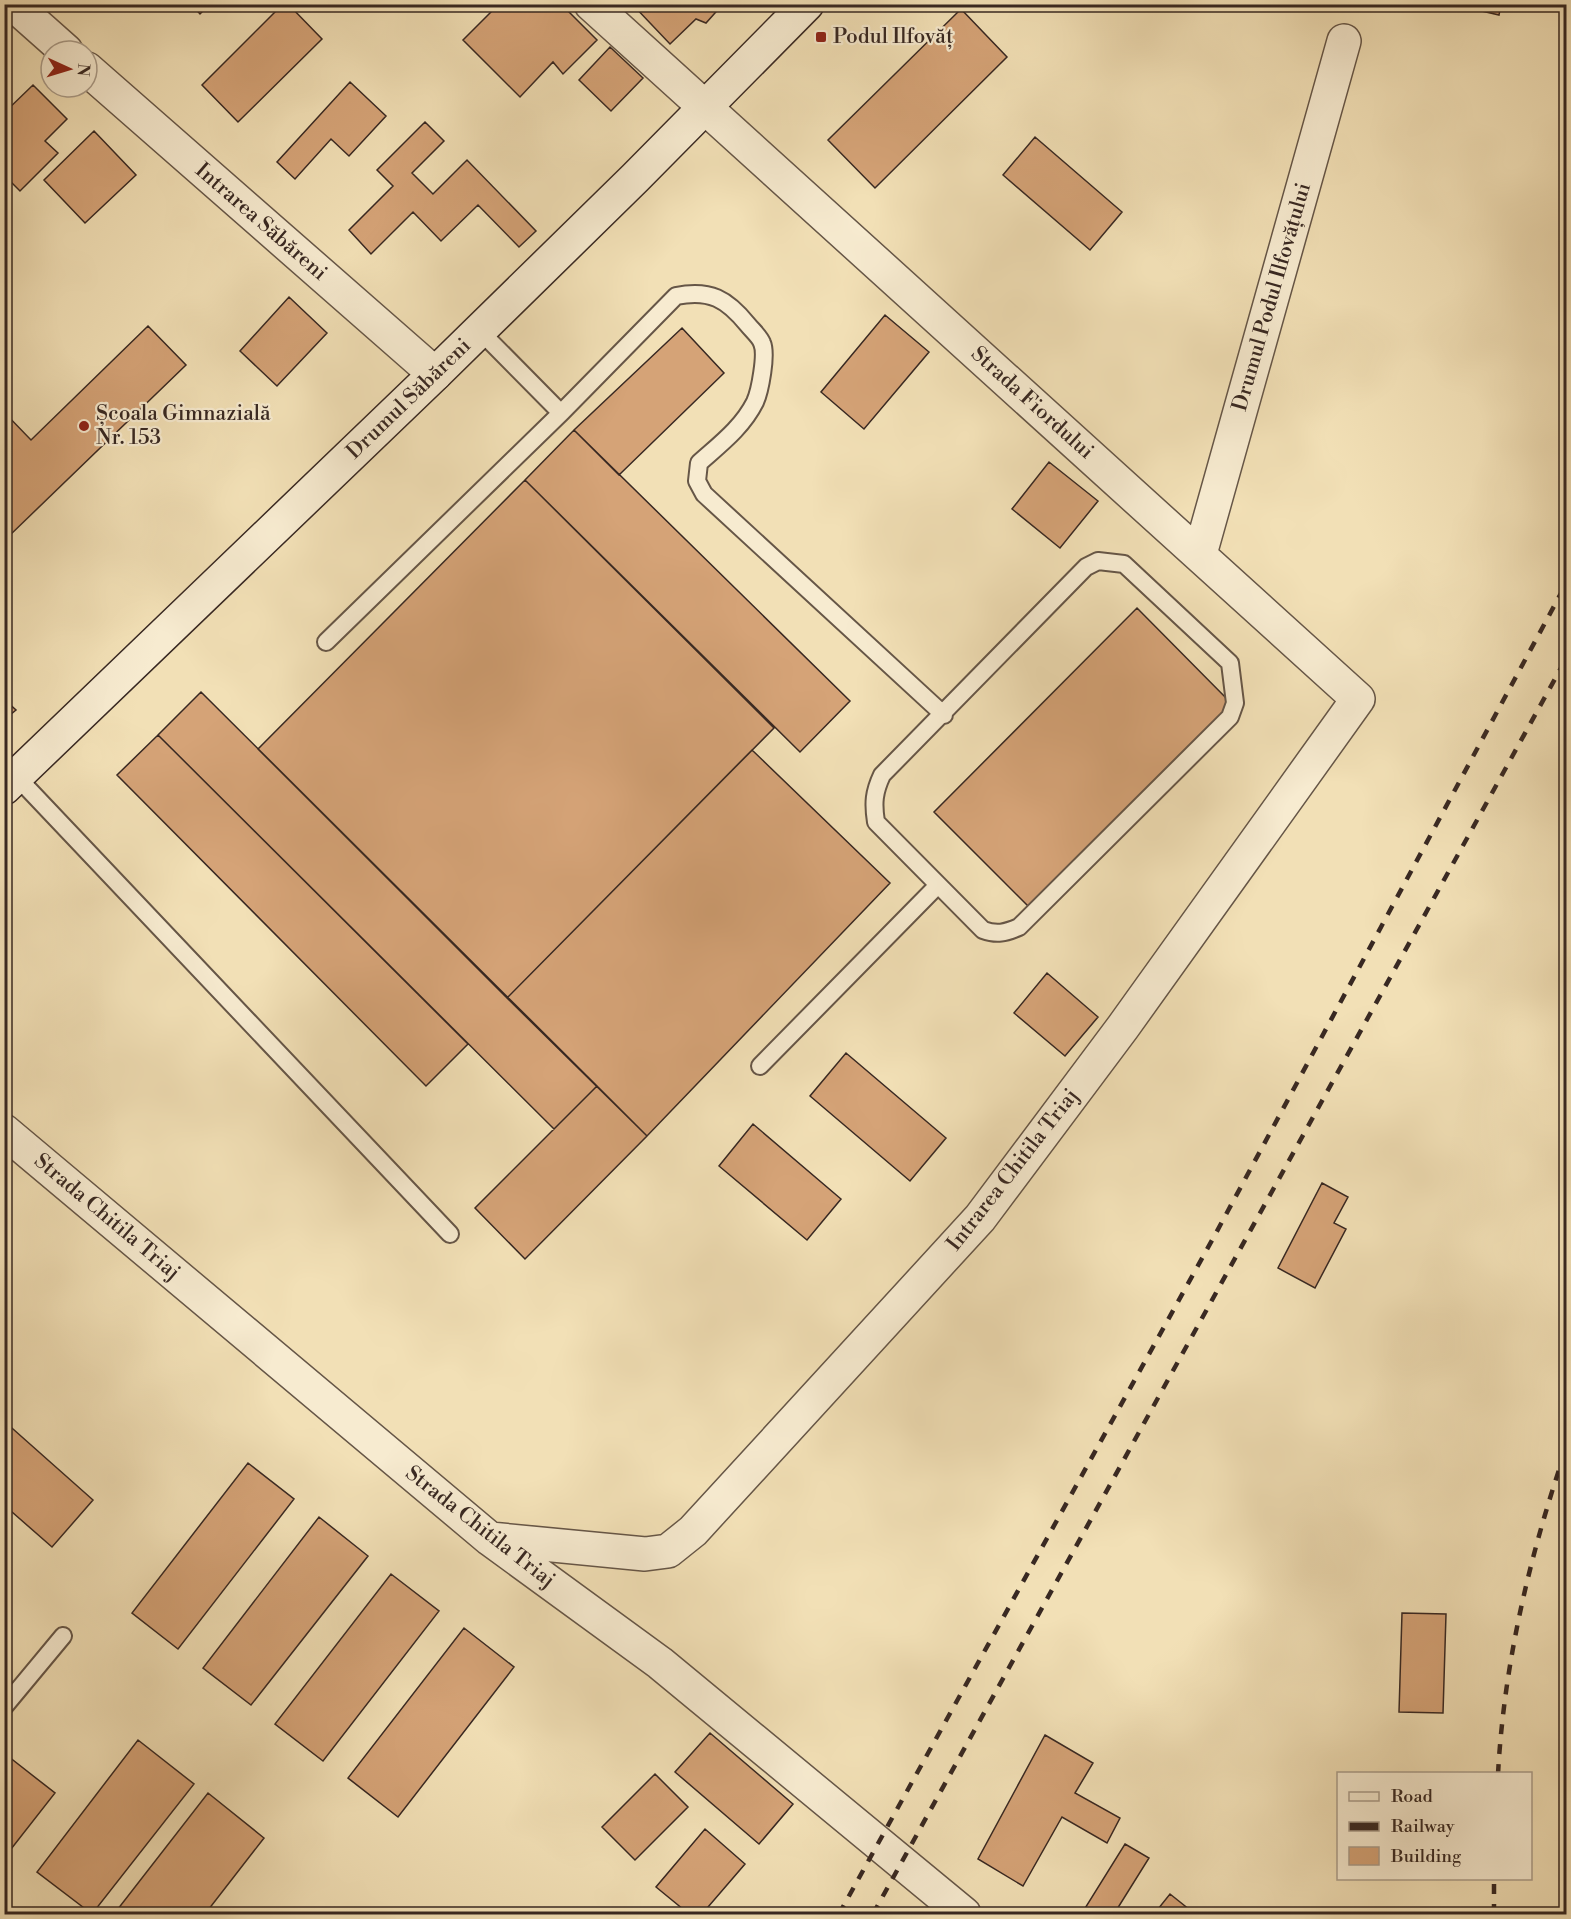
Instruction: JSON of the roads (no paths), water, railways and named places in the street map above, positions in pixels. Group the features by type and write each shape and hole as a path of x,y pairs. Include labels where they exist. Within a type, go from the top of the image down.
{"street":[{"path":"13,4 52,39"},
{"name":"Strada Fiordului","path":"591,4 704,109 1200,554 1358,699"},
{"name":"Drumul Săbăreni","path":"10,782 480,331 807,4"},
{"name":"Drumul Podul Ilfovățului","path":"1200,554 1344,41"},
{"name":"Intrarea Săbăreni","path":"99,80 435,374"},
{"name":"Intrarea Chitila Triaj","path":"490,1539 645,1554 668,1551 693,1531 980,1218 1123,1028 1358,699"},
{"name":"Strada Chitila Triaj","path":"4,1131 490,1539 660,1663 964,1914"}],"lane":[{"path":"327,642 561,413 676,296 696,292 710,295 734,308 763,344 763,367 755,401 735,431 699,463 697,481 700,488 944,715"},
{"path":"480,331 561,413"},
{"path":"1098,561 1124,564 1230,663 1235,703 1230,717 1018,927 1005,933 993,934 983,930 876,822 873,806 875,790 882,775 944,715 1086,567 1098,561"},
{"path":"10,782 450,1234"},
{"path":"760,1065 938,885"},
{"path":"4,1707 63,1636"}],"railway":[{"path":"839,1914 1216,1233 1566,584"},
{"path":"873,1914 1566,659"},
{"path":"1498,1772 1506,1691 1521,1609 1541,1528 1566,1449"},
{"path":"1494,1880 1494,1914"}],"place":[{"name":"Podul Ilfovăț","path":"821,37"},
{"name":"Școala Gimnazială Nr. 153","path":"84,426"}]}
